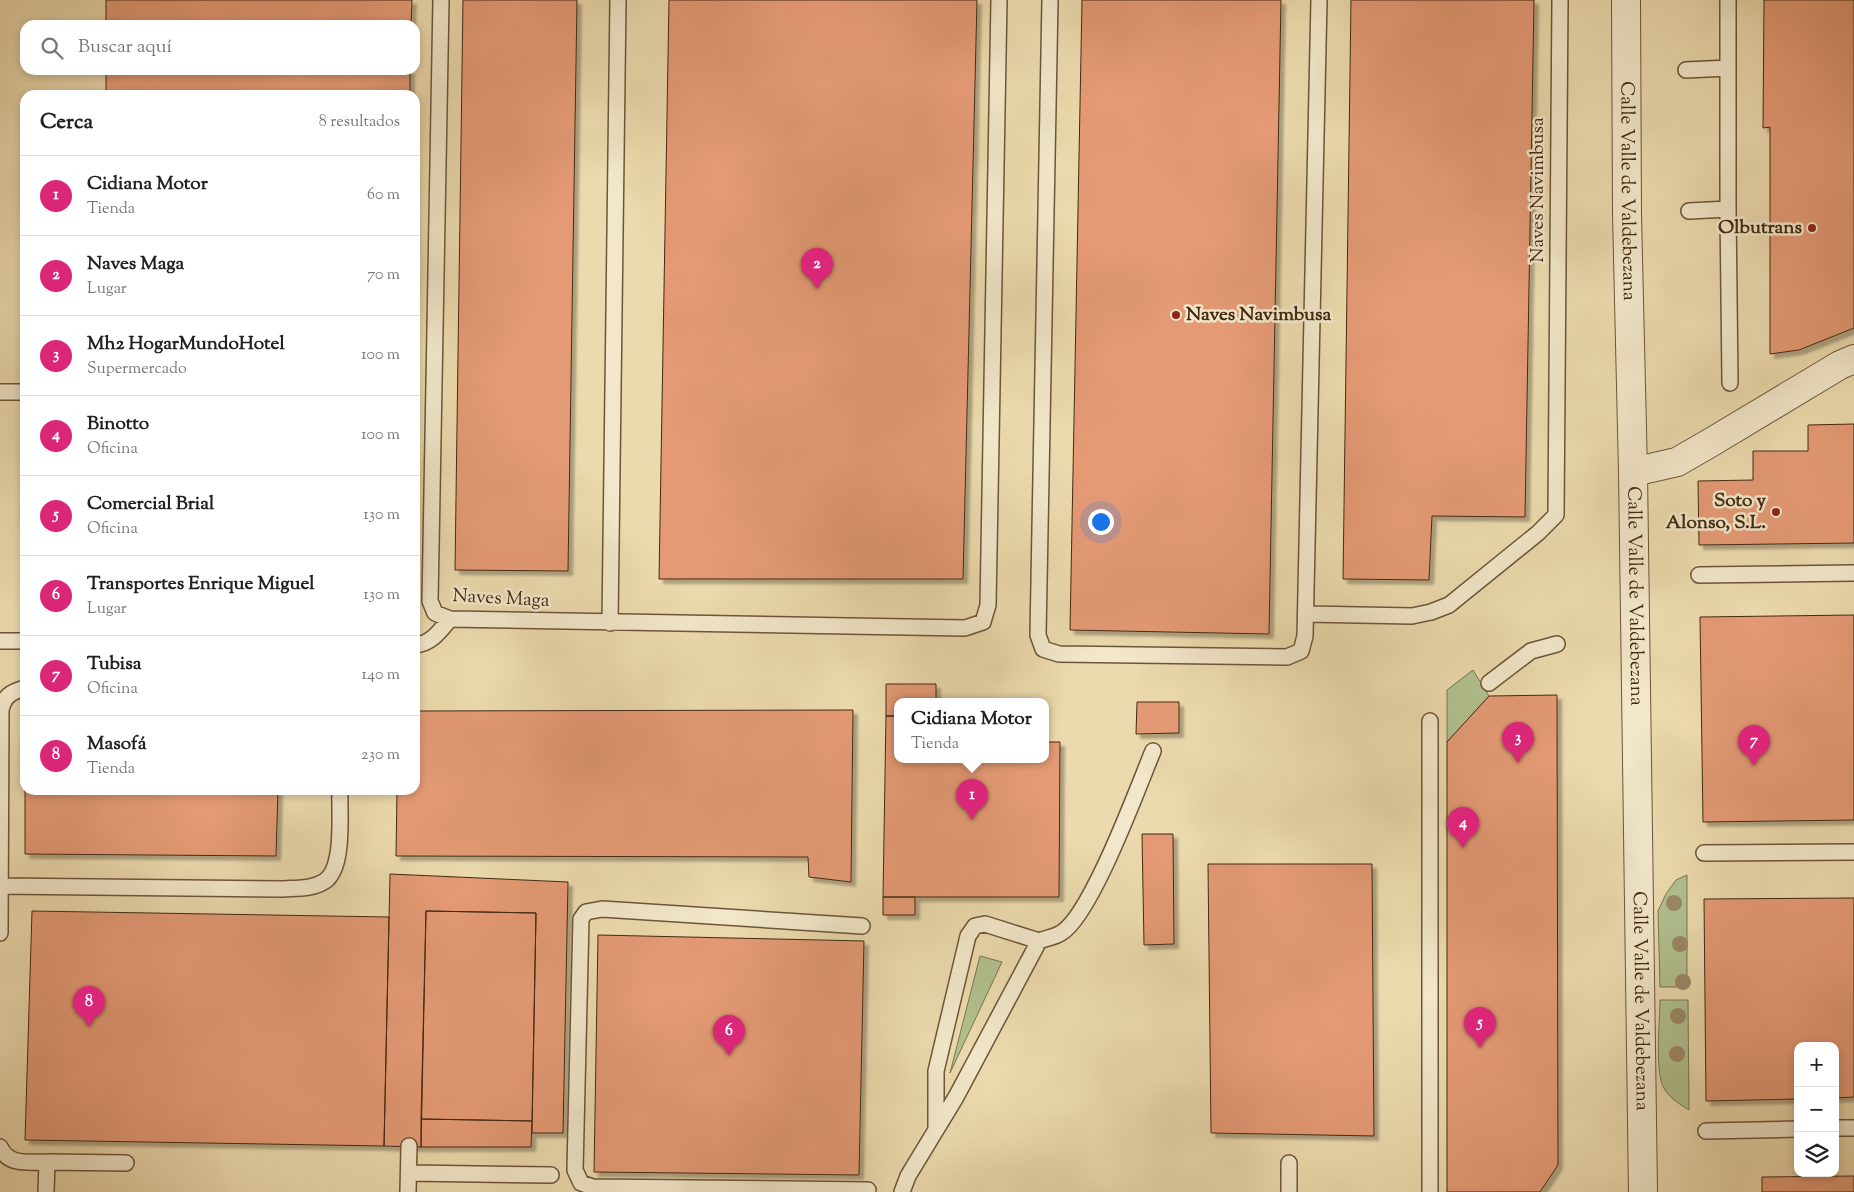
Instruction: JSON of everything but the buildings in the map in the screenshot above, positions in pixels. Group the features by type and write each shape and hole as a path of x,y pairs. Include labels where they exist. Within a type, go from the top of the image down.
{"street":[{"name":"Calle Valle de Valdebezana","path":"1626,0 1627,214 1633,472 1643,1192"},
{"path":"1633,472 1676,462 1840,365 1854,359"}],"lane":[{"name":"Naves Maga","path":"441,0 430,601 435,613 450,619 965,628 982,622 988,605 999,0"},
{"path":"610,623 618,0"},
{"path":"1050,0 1038,635 1043,648 1059,654 1287,657 1301,651 1305,636 1319,0"},
{"name":"Naves Navimbusa","path":"1306,614 1412,616 1431,612 1449,605 1538,533 1556,515 1560,0"},
{"path":"1728,0 1730,383"},
{"path":"1686,70 1728,68"},
{"path":"1689,211 1728,209"},
{"path":"0,392 20,392"},
{"path":"1699,575 1854,573"},
{"path":"420,645 434,639 450,619"},
{"path":"0,641 20,641"},
{"path":"1489,683 1531,651 1557,644"},
{"path":"0,934 1,710 7,695 20,690"},
{"path":"1430,721 1430,1192"},
{"path":"936,1129 936,1071 968,936 974,926 986,924 1039,940 1062,933 1076,919 1104,868 1153,751"},
{"path":"0,886 309,888 325,881 333,871 338,856 340,795"},
{"path":"1704,853 1854,852"},
{"path":"862,926 602,909 586,912 581,919 576,1170 581,1184 593,1187 689,1190 868,1190"},
{"path":"902,1192 908,1176 956,1097 1039,940"},
{"path":"1839,1128 1854,1128"},
{"path":"1706,1131 1794,1129"},
{"path":"408,1192 409,1146"},
{"path":"0,1147 3,1154 11,1160 126,1163"},
{"path":"46,1192 47,1162"},
{"path":"1289,1163 1289,1192"},
{"path":"409,1173 551,1175"}],"green space":[{"path":"1473,670 1489,696 1447,742 1447,690"},
{"path":"1687,875 1687,987 1660,987 1658,911 1666,894 1676,880"},
{"path":"980,956 1002,962 950,1073"},
{"path":"1660,1000 1688,1000 1689,1110 1670,1096 1662,1083 1659,1060"}],"place":[{"name":"Olbutrans","path":"1812,228"},
{"name":"Naves Maga","path":"817,289"},
{"name":"Naves Navimbusa","path":"1176,315"},
{"name":"Soto y Alonso, S.L.","path":"1776,512"},
{"name":"Mh2 HogarMundoHotel","path":"1518,763"},
{"name":"Tubisa","path":"1754,766"},
{"name":"Cidiana Motor","path":"972,820"},
{"name":"Binotto","path":"1463,848"},
{"name":"Masofá","path":"89,1027"},
{"name":"Comercial Brial","path":"1480,1048"},
{"name":"Transportes Enrique Miguel","path":"729,1056"}]}
